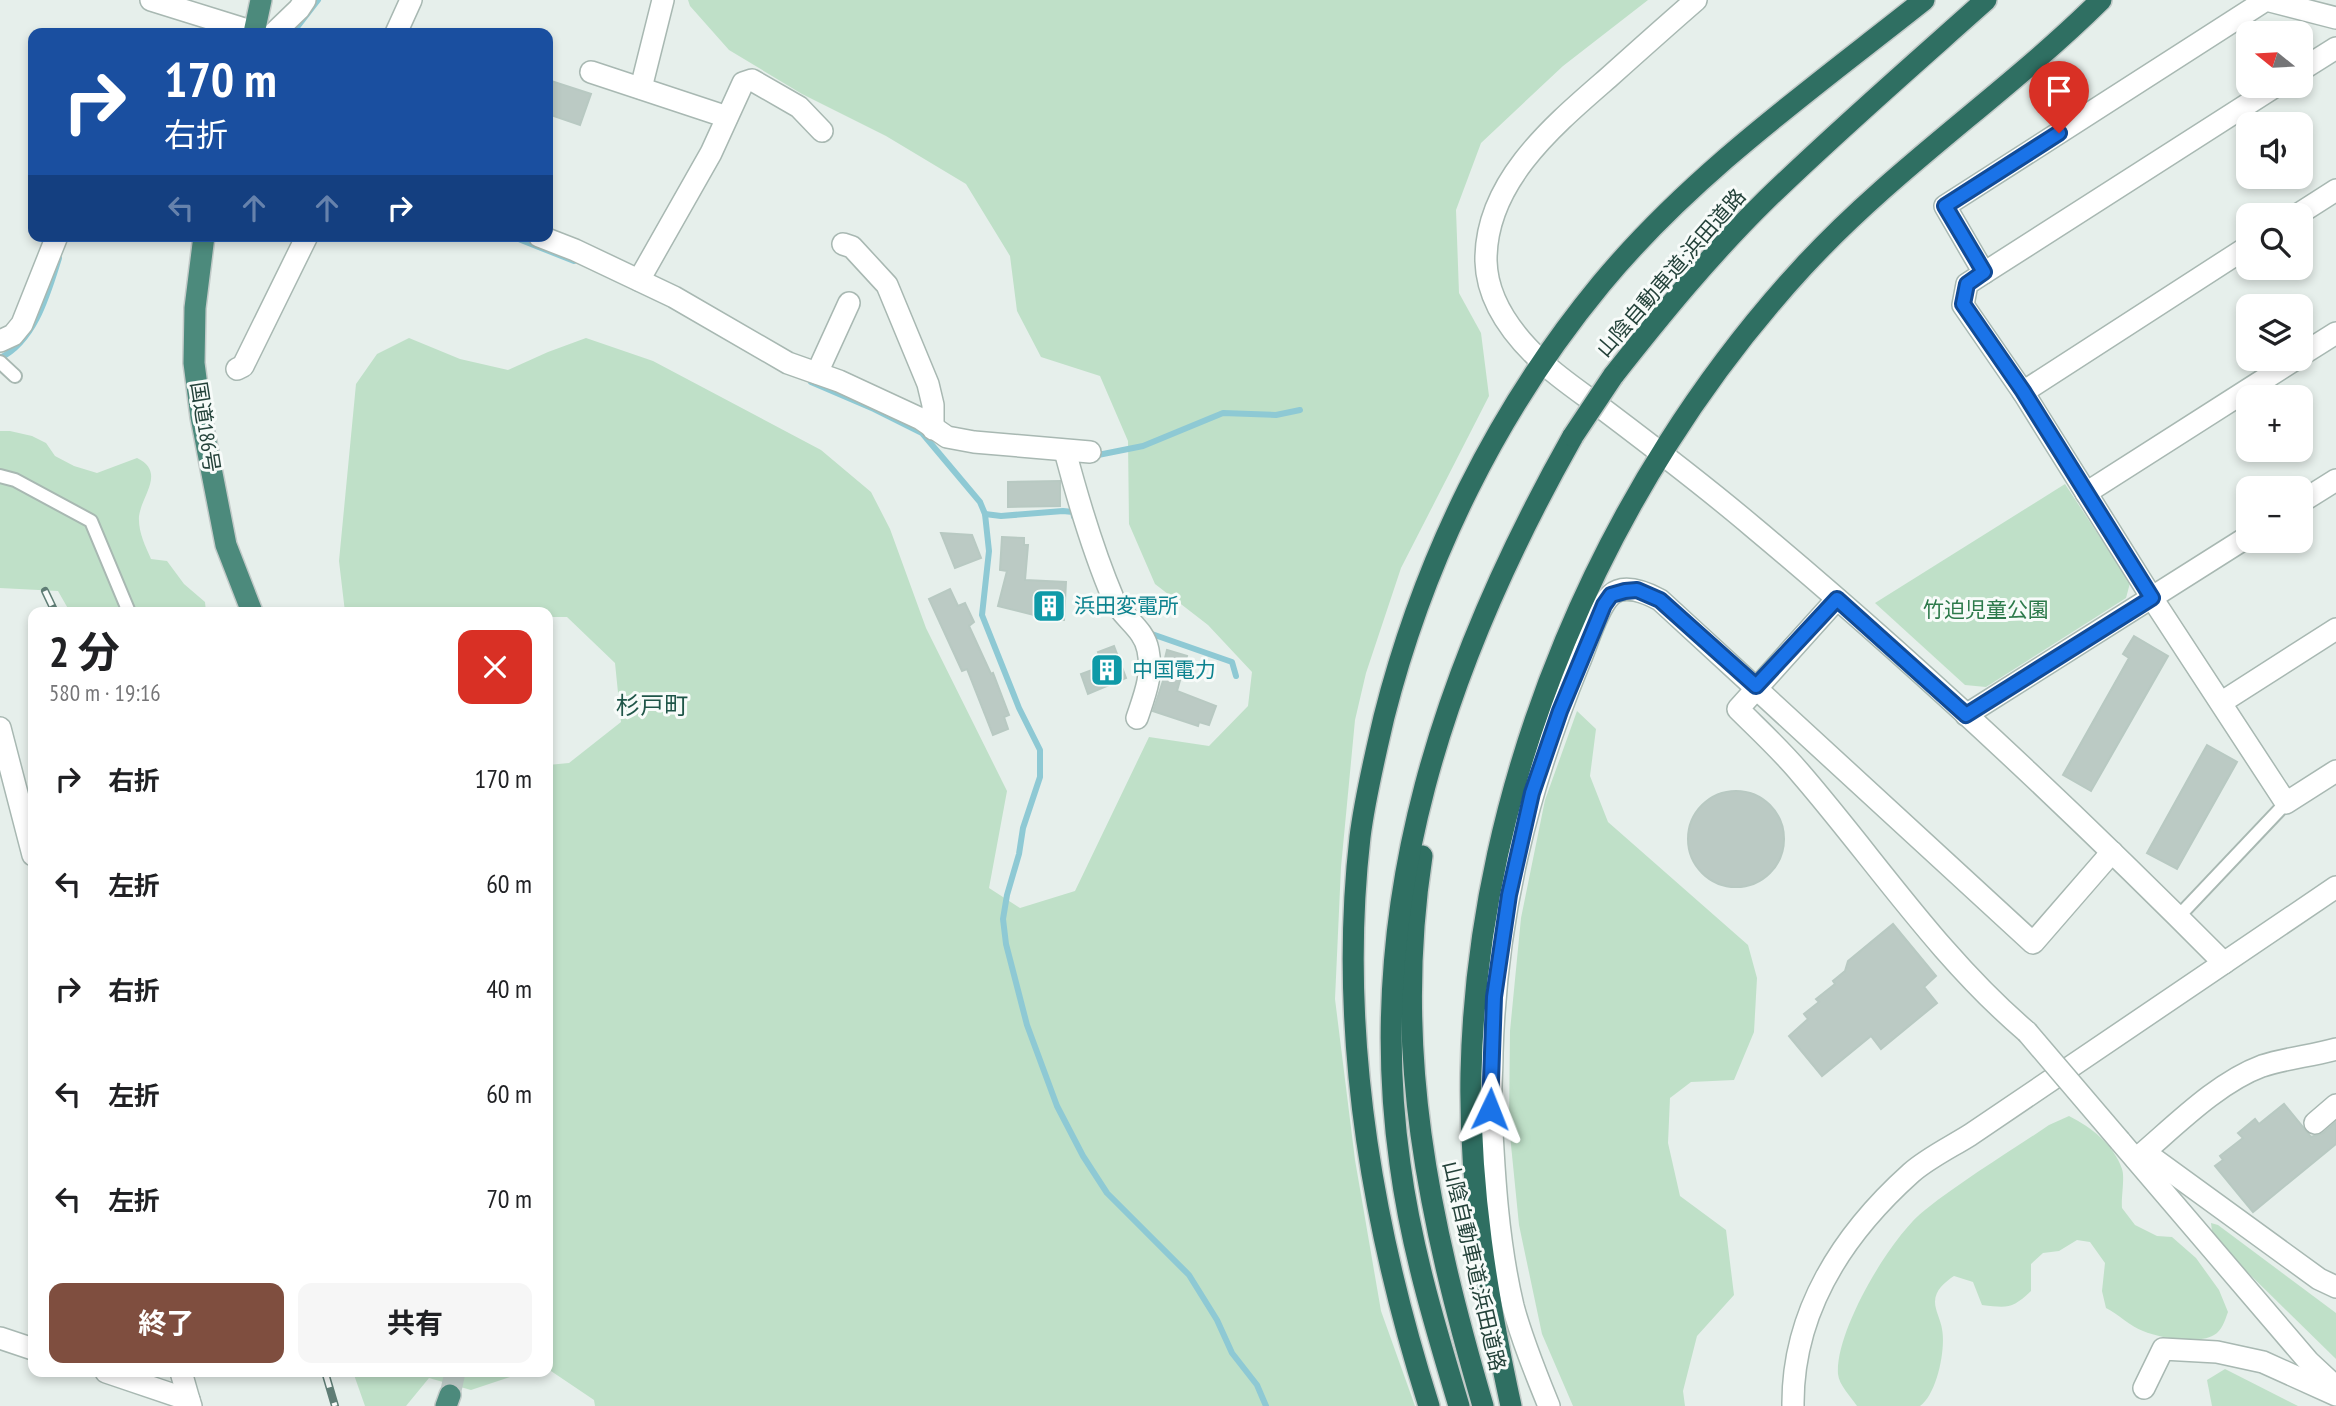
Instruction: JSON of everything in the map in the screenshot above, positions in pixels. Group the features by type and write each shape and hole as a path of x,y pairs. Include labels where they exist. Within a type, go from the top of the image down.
{"highway":[{"path":"256,28 261,0"},
{"path":"1429,1406 1388,1260 1369,1164 1361,1104 1354,982 1360,836 1377,746 1417,609 1444,540 1508,413 1541,362 1602,283 1652,228 1704,179 1766,125 1924,0"},
{"name":"山陰自動車道;浜田道路","path":"1459,1406 1423,1286 1411,1230 1399,1163 1392,1035 1399,918 1416,817 1444,716 1517,540 1573,436 1613,376 1657,318 1765,201 1986,0"},
{"path":"1511,1406 1488,1293 1477,1219 1471,1075 1474,1013 1483,927 1498,852 1517,779 1540,706 1596,572 1662,453 1728,357 1801,269 1885,185 2026,69 2101,0"},
{"name":"国道186号","path":"203,242 195,308 194,363 201,417 226,545 249,604"},
{"name":"山陰自動車道;浜田道路","path":"1474,640 1440,760 1428,818 1415,919 1411,991 1416,1105 1423,1160 1449,1282 1483,1406"}],"street":[{"path":"151,0 239,28"},
{"path":"279,28 305,0"},
{"path":"398,28 411,0"},
{"path":"641,88 663,0"},
{"path":"1696,0 1553,125 1522,162 1509,183 1490,230 1486,261 1491,295 1509,326 1541,362 1752,525 1837,599 2112,852 2224,963"},
{"path":"1984,272 1945,206 2266,0 2336,18"},
{"path":"2314,61 2336,47"},
{"path":"591,72 727,117"},
{"path":"639,280 711,153 743,83 752,80 799,107 822,131"},
{"path":"2257,98 1984,272 1967,284 1963,304 2023,391 2152,598 2286,803 2336,771"},
{"path":"2313,205 2336,190"},
{"path":"0,341 13,335 22,324 55,242"},
{"path":"237,369 243,366 304,242"},
{"path":"553,242 674,297 788,363 921,419 947,437 974,442 1090,452"},
{"path":"843,244 852,247 887,285 928,384 933,405 933,429"},
{"path":"2023,391 2236,255"},
{"path":"817,373 849,303"},
{"path":"2313,347 2336,333"},
{"path":"2086,494 2277,371"},
{"path":"1065,451 1082,515 1114,601 1141,632 1148,646 1150,680 1137,718"},
{"path":"2313,494 2336,480"},
{"path":"1966,715 2236,544"},
{"path":"1549,1406 1514,1307 1498,1218 1490,1109 1494,997 1509,895 1532,793 1560,711 1599,616 1611,595 1637,590 1660,600 2033,943 2112,852"},
{"path":"1837,599 1738,709 1801,772 1959,967 2000,1009 2027,1031 2309,1362 2336,1387"},
{"path":"2222,702 2336,629"},
{"path":"0,728 28,836"},
{"path":"1793,1406 1799,1343 1817,1294 1839,1251 1871,1213 1913,1171 2336,887"},
{"path":"2136,1159 2225,1086 2244,1074 2262,1066 2336,1049"},
{"path":"2315,1123 2336,1105"},
{"path":"2136,1159 2154,1159 2319,1279 2333,1280"},
{"path":"0,1338 28,1347"},
{"path":"2144,1388 2163,1349 2217,1352 2263,1362 2336,1395"},
{"path":"115,1377 149,1396 190,1403 182,1377"}],"lane":[{"path":"2,365 15,376"},
{"path":"0,476 15,480 91,521 127,607"},
{"path":"2178,917 2286,803"}],"green space":[{"path":"688,0 1648,0 1563,66 1481,143 1456,210 1459,293 1481,333 1489,396 1401,568 1366,673 1355,720 1341,867 1335,999 1355,1160 1381,1311 1415,1406 595,1406 594,1400 553,1372 553,765 569,763 621,722 615,663 567,617 553,617 553,607 344,607 339,561 356,384 377,354 409,338 460,359 508,370 586,338 653,361 821,450 871,492 890,529 926,628 1007,791 989,888 1020,908 1075,891 1149,737 1209,746 1248,706 1252,672 1208,625 1155,584 1129,524 1128,441 1100,376 1041,357 1017,311 1010,256 966,184 886,136 802,94 729,50 690,6"},
{"path":"0,431 10,431 32,436 46,443 55,456 74,466 97,473 137,458 146,464 151,477 139,516 144,543 151,559 167,561 184,584 205,602 206,607 67,607 58,591 0,588"},
{"name":"竹迫児童公園","path":"2065,484 2130,583 2126,598 1986,687 1965,685 1875,603"},
{"path":"1577,711 1596,729 1590,776 1608,822 1748,945 1757,978 1754,1032 1734,1080 1691,1082 1670,1098 1668,1143 1680,1196 1726,1230 1734,1295 1697,1336 1683,1391 1685,1406 1573,1406 1542,1334 1519,1225 1509,1125 1510,1031 1521,918 1545,800"},
{"path":"2069,1116 2093,1131 2108,1145 2118,1160 2123,1173 2122,1208 2135,1225 2157,1236 2172,1237 2196,1258 2219,1290 2228,1312 2219,1331 2207,1338 2189,1340 2159,1336 2134,1327 2106,1308 2102,1291 2105,1263 2090,1242 2077,1240 2059,1251 2043,1253 2031,1264 2031,1291 2009,1306 1982,1305 1973,1282 1954,1276 1951,1278 1941,1287 1935,1298 1943,1348 1939,1371 1926,1400 1920,1406 1857,1406 1839,1378 1839,1356 1855,1310 1897,1241 1925,1210 1955,1188 2049,1125"},
{"path":"2211,1223 2218,1225 2336,1313 2336,1359 2231,1256 2212,1231"},
{"path":"2225,1369 2298,1406 2212,1406 2207,1380"},
{"path":"355,1377 510,1377 471,1390 429,1378 406,1406 365,1406"}],"building":[{"path":"553,82 591,94 580,125 553,116"},
{"path":"1060,481 1060,506 1008,507 1008,482"},
{"path":"941,533 972,535 981,558 955,568"},
{"path":"1002,537 1024,538 1024,545 1028,545 1025,580 1066,582 1064,620 998,606 1007,571 1000,570"},
{"path":"950,589 958,606 965,603 974,622 969,626 991,674 993,673 1009,715 1004,717 1008,729 993,735 967,669 962,671 929,599"},
{"path":"2134,636 2168,656 2091,791 2063,775 2129,658 2123,654"},
{"name":"中国電力","path":"1114,646 1126,678 1088,694 1081,674 1103,666 1098,652"},
{"path":"1167,650 1187,656 1177,691 1216,706 1209,725 1199,722 1198,726 1153,711 1163,681"},
{"path":"2207,745 2237,762 2177,869 2147,853"},
{"path":"1736,791 1754,795 1770,805 1780,821 1784,839 1780,857 1770,873 1754,883 1736,887 1718,883 1702,873 1692,857 1688,839 1692,821 1702,805 1718,795"},
{"path":"1893,924 1936,976 1924,987 1937,1003 1881,1049 1871,1036 1822,1076 1789,1036 1808,1019 1804,1014 1819,1002 1816,999 1835,984 1833,981 1845,971 1848,961"},
{"path":"2284,1104 2311,1137 2323,1133 2336,1122 2336,1144 2253,1212 2215,1166 2223,1160 2220,1156 2243,1138 2238,1133 2255,1119 2259,1124"}],"waterway":[{"path":"295,28 318,0"},
{"path":"526,242 574,261"},
{"path":"0,358 12,350 31,328 45,301 59,258"},
{"path":"811,382 922,433 980,502 985,514 989,551 982,615 1019,708 1040,750 1040,777 1023,828 1003,919 1006,944 1027,1025 1057,1106 1083,1156 1107,1193 1189,1275 1217,1320 1232,1353 1257,1385 1266,1406"},
{"path":"1093,456 1143,446 1223,413 1276,415 1300,410"},
{"path":"985,514 1001,516 1063,511 1073,512 1074,517"},
{"path":"1149,633 1232,662 1236,676"}],"tunnel":[{"path":"450,1395 454,1377"}],"railway":[{"path":"45,591 53,607"},
{"path":"326,1377 335,1406"}],"place":[{"name":"浜田変電所","path":"1049,606"},
{"name":"中国電力","path":"1107,670"}],"district":[{"name":"杉戸町","path":"652,706"}],"route":[{"path":"1490,1109 1494,997 1509,895 1532,793 1560,711 1599,616 1611,595 1637,590 1660,600 1756,686 1837,599 1966,715 2152,598 2023,391 1963,304 1967,284 1984,272 1945,206 2059,133"}]}
